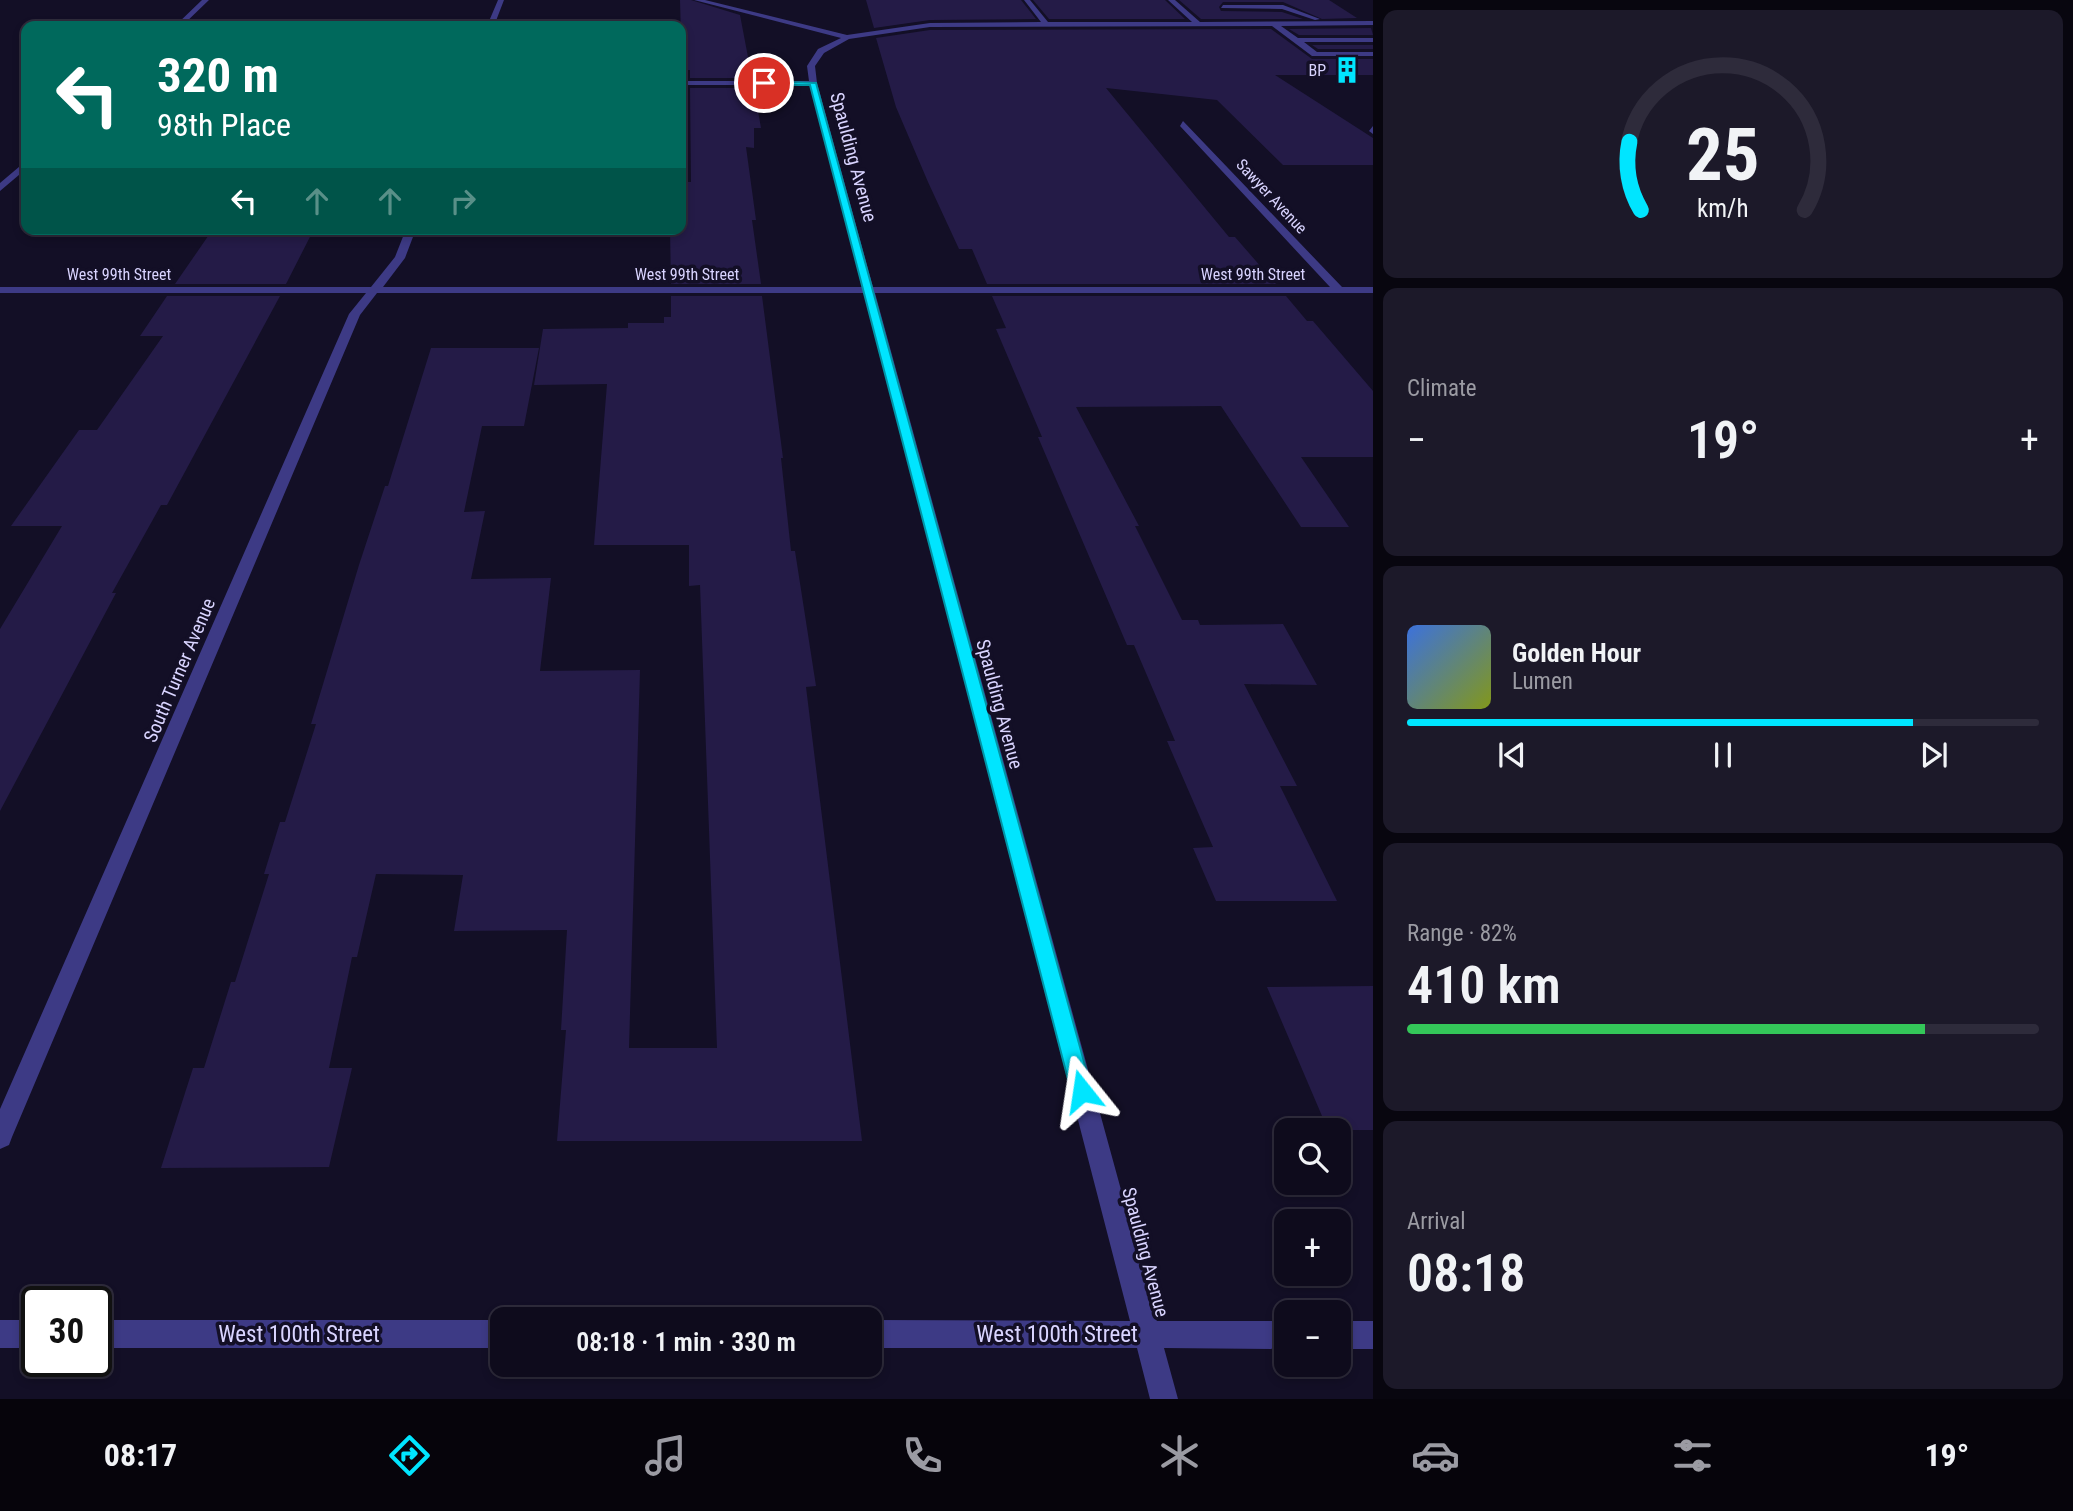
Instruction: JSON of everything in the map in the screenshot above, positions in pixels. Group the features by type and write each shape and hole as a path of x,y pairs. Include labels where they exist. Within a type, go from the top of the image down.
{"street":[{"path":"183,21 206,0"},
{"path":"492,21 501,0"},
{"path":"697,0 847,37 930,25 1373,23"},
{"path":"1027,0 1046,24"},
{"path":"1171,0 1199,24"},
{"path":"1243,23 1219,4 1283,7 1330,24"},
{"path":"1339,23 1362,40"},
{"path":"1274,24 1315,54 1373,54"},
{"name":"Spaulding Avenue","path":"847,37 821,51 811,66 813,83 1164,1399"},
{"path":"1296,40 1373,40"},
{"path":"686,83 813,83"},
{"name":"Sawyer Avenue","path":"1183,124 1339,290"},
{"path":"0,188 21,169"},
{"name":"South Turner Avenue","path":"0,1137 355,314 400,258 409,235"},
{"name":"West 99th Street","path":"0,290 1372,291"},
{"path":"0,1334 21,1334"},
{"name":"West 100th Street","path":"112,1334 490,1334"},
{"name":"West 100th Street","path":"882,1334 1274,1335"},
{"path":"1351,1335 1373,1335"}],"building":[{"path":"680,0 691,0 740,15 752,78 690,78 690,70 686,70 686,21 681,21"},
{"path":"866,0 1021,0 1036,19 930,20 874,28"},
{"path":"1033,0 1165,0 1185,19 1049,19"},
{"path":"1179,0 1329,0 1357,18 1322,19 1283,2 1223,2 1219,7 1221,11 1282,12 1303,19 1201,19"},
{"path":"1371,28 1373,35 1299,35 1289,29"},
{"path":"1271,29 1312,59 1373,59 1373,75 1275,75 1373,138 1373,165 1283,165 1217,100 1106,88 1229,237 1235,237 1276,284 987,284 972,249 959,249 928,182 896,107 876,38 930,30"},
{"path":"1312,45 1373,45 1373,49 1318,49"},
{"path":"690,88 754,88 761,128 754,128 754,148 746,147 761,284 671,284 670,235 686,235 686,182 691,182"},
{"path":"209,235 311,235 286,284 175,284"},
{"path":"167,296 280,296 167,505 161,505 112,593 116,593 0,811 0,629 62,526 11,526 79,430 97,430 163,336 140,336"},
{"path":"671,296 762,296 783,458 791,551 795,551 816,686 806,687 862,1141 557,1141 566,1030 561,1030 567,930 454,931 463,875 376,874 357,957 352,957 329,1068 352,1068 329,1167 161,1168 193,1068 204,1068 231,982 235,982 269,874 264,874 280,822 285,822 316,724 311,724 359,565 385,486 388,486 431,348 539,348 524,426 482,426 464,512 485,511 471,579 551,578 540,671 640,670 629,1048 717,1048 700,585 689,586 689,545 594,545 607,384 534,385 543,329 628,328 628,323 664,323 664,317 671,317"},
{"path":"992,296 1286,296 1307,321 1313,321 1373,391 1373,457 1301,457 1349,527 1301,527 1221,406 1076,407 1139,526 1135,526 1182,620 1198,620 1200,625 1283,624 1317,685 1244,684 1297,786 1280,786 1337,901 1216,901 1193,848 1213,847 1167,741 1175,741 1134,645 1127,645 1038,437 1042,437 996,329 1006,328"},
{"path":"1373,986 1373,1130 1351,1130 1351,1118 1323,1118 1267,987"}],"place":[{"name":"BP","path":"1347,70"}],"route":[{"path":"764,83 813,83 1082,1091"}]}
